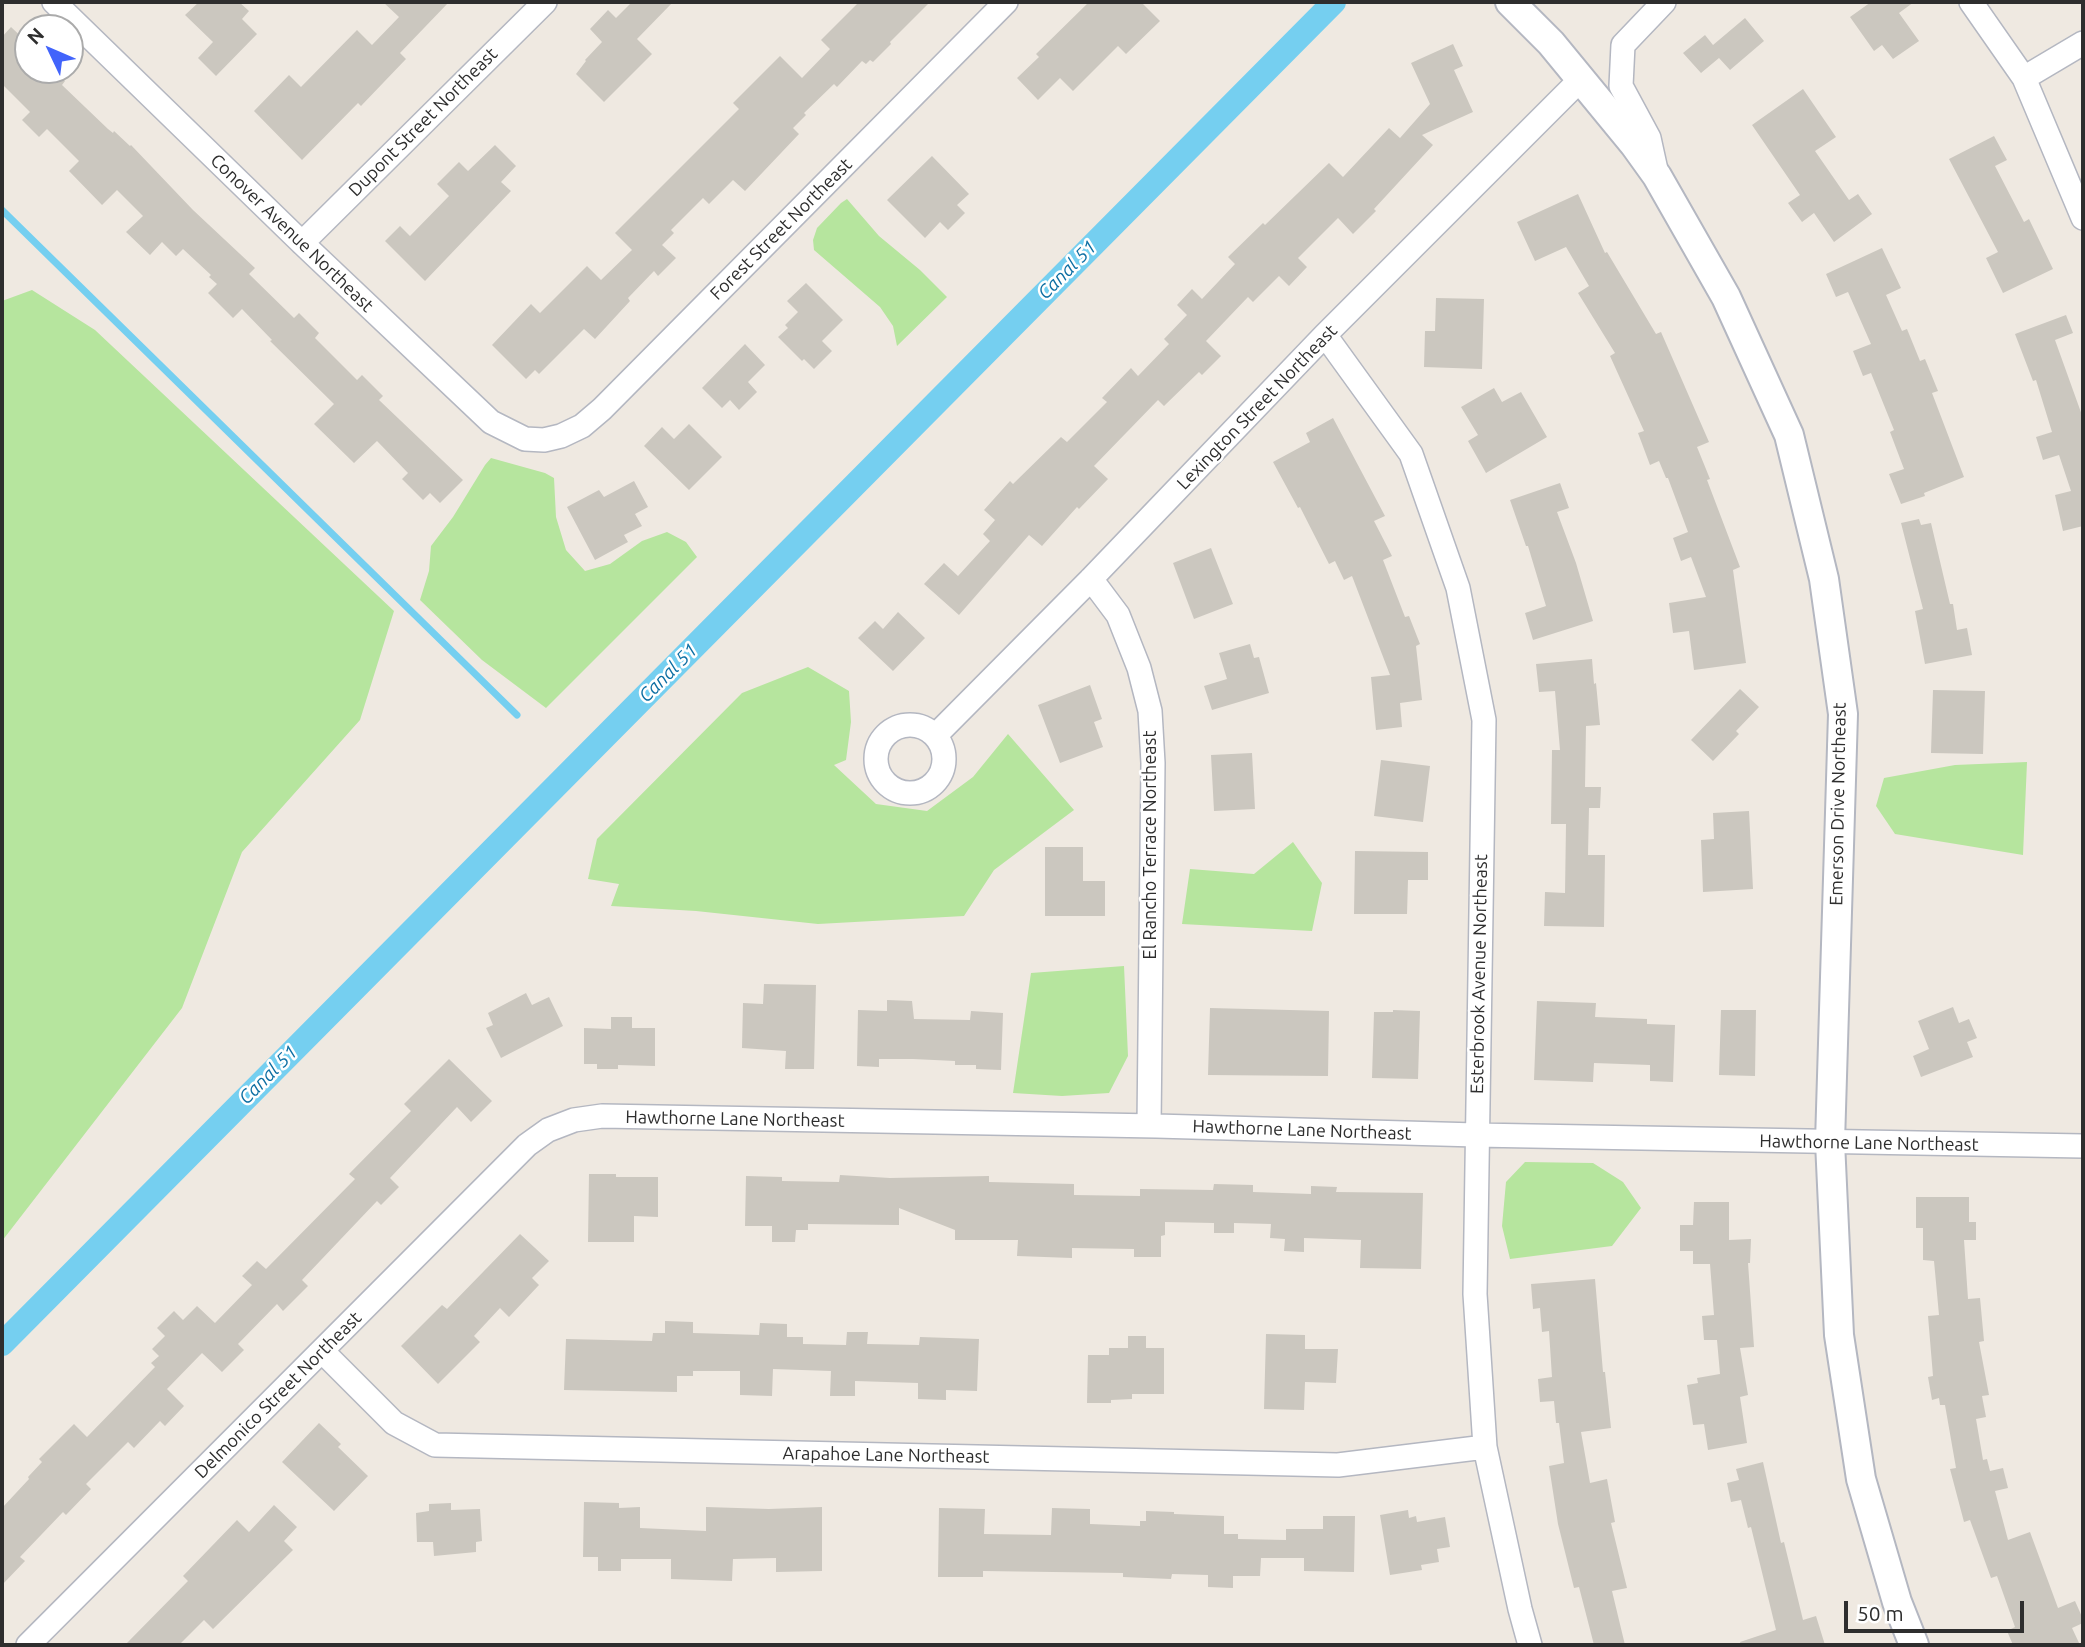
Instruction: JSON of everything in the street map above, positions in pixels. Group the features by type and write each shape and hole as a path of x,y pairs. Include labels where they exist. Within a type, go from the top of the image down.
{"street":[{"name":"Conover Avenue Northeast","path":"54,2 491,422 525,439 544,440"},
{"name":"Dupont Street Northeast","path":"302,243 545,2"},
{"name":"Forest Street Northeast","path":"544,440 561,436 582,426 602,409 1006,2"},
{"name":"Emerson Drive Northeast","path":"1510,2 1552,43 1657,176 1726,297 1789,435 1824,579 1843,714 1830,1142 1839,1335 1861,1479 1896,1602 1914,1645"},
{"path":"1657,176 1648,138 1621,86 1623,46 1664,2"},
{"path":"1971,2 2024,78 2083,218"},
{"path":"2024,78 2083,43"},
{"name":"Lexington Street Northeast","path":"935,736 1091,579 1325,335 1580,80"},
{"name":"Esterbrook Avenue Northeast","path":"1325,335 1411,454 1458,588 1481,707 1483,720 1475,1294 1485,1447 1530,1645"},
{"name":"El Rancho Terrace Northeast","path":"1091,579 1118,615 1139,668 1150,711 1153,763 1149,1126"},
{"name":"Hawthorne Lane Northeast","path":"527,1145 548,1130 573,1120 602,1116 2083,1146"},
{"name":"Delmonico Street Northeast","path":"28,1645 527,1145"},
{"name":"Arapahoe Lane Northeast","path":"322,1350 394,1423 435,1445 1338,1465 1485,1447"}],"green space":[{"path":"847,199 879,236 947,297 897,346 893,326 880,307 814,250 813,240 817,228"},
{"path":"32,290 95,330 394,611 360,720 242,852 182,1008 2,1241 2,301"},
{"path":"491,458 554,478 556,517 566,550 585,571 610,564 642,541 667,532 686,542 697,557 546,708 482,660 420,600 429,571 431,546"},
{"path":"808,667 849,691 851,722 846,760 834,765 876,804 927,811 973,777 1008,734 1074,810 994,870 964,916 818,924 696,911 611,906 619,884 588,879 597,839 742,693"},
{"path":"2027,762 2023,855 1895,834 1876,806 1884,778 1955,765"},
{"path":"1293,842 1322,883 1312,931 1182,924 1190,869 1254,874"},
{"path":"1124,966 1128,1056 1109,1093 1062,1096 1013,1093 1031,973"},
{"path":"1525,1162 1593,1163 1623,1182 1641,1208 1612,1246 1510,1259 1502,1226 1506,1182"}],"building":[{"path":"199,2 239,2 249,11 242,19 257,34 216,76 198,58 213,42 185,15"},
{"path":"383,2 449,2 400,53 406,59 361,106 358,103 302,160 254,111 289,75 301,87 357,30 372,45 399,17"},
{"path":"632,2 673,2 637,39 652,54 604,102 576,74 602,42 590,29 608,10 616,18"},
{"path":"859,2 930,2 873,62 870,60 866,64 862,61 837,87 834,84 804,113 806,115 793,128 799,134 745,191 733,180 709,204 703,198 671,230 674,233 662,245 676,258 658,276 654,271 595,339 584,329 539,374 535,370 526,379 492,345 531,304 540,313 587,266 601,280 632,250 615,233 739,109 733,103 780,56 802,78 830,49 821,40"},
{"path":"1089,2 1141,2 1160,21 1126,54 1118,46 1073,91 1060,78 1038,100 1017,78 1039,57 1036,54"},
{"path":"1871,2 1914,2 1899,13 1919,41 1893,59 1882,45 1874,51 1850,17"},
{"path":"1745,18 1764,41 1730,70 1719,58 1701,73 1683,53 1705,35 1713,45"},
{"path":"11,27 14,30 14,84 63,84 108,129 131,145 193,210 255,268 249,274 294,318 299,313 319,333 315,338 357,380 362,375 383,396 379,400 463,480 440,503 430,493 423,500 402,479 408,473 377,441 354,463 314,424 334,404 270,341 272,340 242,309 233,318 208,293 217,284 209,277 211,275 183,249 176,256 162,242 150,255 126,232 143,216 117,190 102,205 69,171 79,161 47,129 39,137 22,120 30,112 2,84 2,37"},
{"path":"1453,44 1463,66 1454,70 1473,112 1422,135 1433,145 1353,234 1338,218 1298,258 1307,267 1289,286 1279,276 1253,302 1248,297 1206,341 1221,356 1202,375 1199,372 1164,406 1158,400 1094,466 1108,479 1079,509 1077,507 1042,546 1029,535 959,615 924,584 944,563 958,576 990,541 983,534 995,520 984,510 1010,481 1013,484 1061,437 1067,442 1107,402 1102,398 1131,368 1138,376 1169,344 1164,339 1187,315 1177,305 1192,289 1202,299 1235,264 1228,257 1329,163 1343,177 1389,128 1400,138 1430,104 1411,63"},
{"path":"1803,89 1836,137 1815,151 1849,200 1858,194 1872,214 1834,242 1814,213 1802,222 1788,203 1800,195 1752,125"},
{"path":"1994,136 2007,160 1995,166 2024,222 2029,219 2053,269 2003,293 1986,258 1998,252 1949,159"},
{"path":"495,145 516,166 501,182 511,191 425,281 385,241 400,226 410,236 449,196 437,184 459,162 468,171"},
{"path":"932,156 969,194 957,205 965,213 948,230 940,222 925,238 887,200"},
{"path":"1578,194 1605,253 1607,252 1656,334 1661,332 1709,442 1697,447 1740,567 1733,570 1746,663 1694,670 1689,631 1673,633 1669,603 1706,597 1691,557 1681,561 1673,538 1688,532 1668,478 1659,461 1650,465 1638,433 1644,431 1610,356 1615,353 1578,293 1589,286 1566,247 1535,261 1517,222"},
{"path":"1882,248 1901,288 1886,295 1902,331 1907,329 1920,361 1925,359 1938,391 1932,393 1964,477 1924,493 1925,496 1901,504 1889,474 1904,469 1890,432 1894,430 1871,373 1863,376 1853,351 1871,344 1848,292 1836,297 1826,274"},
{"path":"806,283 843,320 822,341 832,351 814,369 778,337 788,328 785,325 798,312 787,301"},
{"path":"1436,298 1484,299 1482,369 1424,367 1425,331 1435,331"},
{"path":"2066,315 2073,333 2055,340 2083,418 2083,526 2063,531 2055,495 2071,491 2059,455 2043,460 2036,437 2052,432 2036,380 2033,381 2015,334"},
{"path":"745,344 765,365 748,382 757,392 739,410 730,400 722,408 702,388"},
{"path":"1494,388 1502,402 1521,392 1547,437 1486,473 1468,441 1478,435 1461,407"},
{"path":"1333,418 1385,516 1374,521 1392,556 1383,560 1405,617 1409,616 1420,644 1416,646 1422,700 1400,703 1402,727 1376,730 1371,677 1390,675 1352,576 1344,580 1335,561 1329,564 1273,462 1310,442 1306,433"},
{"path":"689,424 722,457 689,490 644,446 662,427 674,439"},
{"path":"634,481 648,507 635,514 642,526 624,535 628,542 595,560 567,507 599,490 604,497"},
{"path":"1560,483 1569,508 1557,512 1593,621 1533,640 1525,613 1546,606 1528,546 1510,500"},
{"path":"1919,519 1921,525 1931,523 1950,604 1953,604 1957,630 1967,628 1972,655 1925,664 1915,611 1923,609 1901,523"},
{"path":"1211,548 1233,604 1194,619 1173,563"},
{"path":"898,612 925,638 893,671 858,638 875,621 883,629"},
{"path":"1250,644 1254,658 1259,657 1269,693 1212,710 1204,686 1227,679 1219,653"},
{"path":"1592,659 1600,725 1586,726 1585,787 1601,787 1600,808 1589,808 1588,855 1605,855 1604,927 1544,926 1545,892 1565,893 1566,824 1551,824 1552,750 1560,750 1555,691 1539,692 1536,664"},
{"path":"1090,685 1102,719 1094,722 1103,747 1060,763 1038,705"},
{"path":"1740,689 1759,707 1736,731 1739,734 1713,761 1691,740"},
{"path":"1933,690 1985,691 1983,754 1931,753"},
{"path":"1252,753 1255,809 1214,811 1211,755"},
{"path":"1381,760 1430,766 1423,822 1374,816"},
{"path":"1749,811 1753,889 1703,892 1701,840 1714,839 1713,813"},
{"path":"1045,847 1083,847 1083,881 1105,881 1105,916 1045,916"},
{"path":"1355,851 1428,852 1428,880 1408,880 1407,914 1354,914"},
{"path":"764,984 816,985 814,1069 785,1069 786,1051 742,1048 743,1003 763,1004"},
{"path":"526,993 532,1005 549,997 563,1026 501,1058 486,1028 493,1025 488,1013"},
{"path":"887,1000 912,1001 914,1019 970,1020 971,1011 1003,1013 1001,1070 976,1069 976,1065 955,1065 955,1061 913,1059 879,1059 879,1067 857,1066 858,1010 887,1011"},
{"path":"1537,1001 1596,1003 1595,1017 1647,1019 1647,1024 1675,1025 1673,1082 1650,1081 1650,1065 1594,1063 1593,1082 1534,1080"},
{"path":"1953,1007 1959,1023 1969,1019 1977,1038 1967,1042 1973,1057 1921,1077 1913,1056 1929,1049 1918,1021"},
{"path":"1210,1008 1329,1011 1328,1076 1208,1075"},
{"path":"1721,1010 1756,1010 1755,1076 1719,1075"},
{"path":"1420,1011 1418,1079 1372,1078 1374,1012"},
{"path":"611,1017 632,1017 632,1028 655,1028 655,1066 618,1065 618,1069 597,1069 597,1064 584,1064 584,1028 611,1029"},
{"path":"449,1059 492,1101 471,1122 457,1107 390,1178 399,1187 381,1205 377,1201 302,1280 308,1286 283,1311 277,1304 238,1344 244,1350 222,1372 202,1353 167,1389 184,1406 165,1426 160,1421 134,1448 128,1442 86,1484 91,1489 66,1515 63,1512 20,1557 25,1561 2,1585 2,1508 42,1462 39,1459 74,1424 87,1437 155,1367 151,1363 159,1356 152,1349 165,1336 157,1328 174,1311 183,1320 197,1306 215,1323 252,1285 242,1276 257,1261 266,1269 355,1179 349,1174 411,1111 404,1104"},
{"path":"589,1174 658,1177 658,1217 634,1216 634,1242 588,1242"},
{"path":"840,1175 890,1178 989,1176 989,1182 1074,1184 1074,1195 1140,1196 1140,1189 1213,1190 1214,1184 1253,1185 1253,1192 1311,1194 1311,1186 1337,1187 1336,1192 1423,1193 1421,1269 1360,1268 1361,1240 1304,1238 1304,1252 1284,1251 1285,1239 1270,1238 1271,1224 1234,1223 1234,1233 1214,1233 1214,1223 1165,1222 1165,1235 1161,1236 1161,1257 1134,1257 1134,1249 1072,1248 1072,1258 1017,1256 1018,1240 955,1240 955,1230 899,1208 899,1225 808,1224 808,1230 796,1230 795,1242 772,1242 772,1226 745,1226 746,1176 782,1177 782,1181 839,1182"},
{"path":"1916,1197 1969,1197 1969,1222 1976,1222 1976,1240 1964,1240 1968,1299 1980,1298 1984,1341 1979,1342 1989,1395 1982,1396 1986,1417 1976,1419 1983,1460 1987,1459 1990,1471 2003,1468 2008,1488 1995,1491 2008,1540 2030,1532 2058,1608 2075,1601 2083,1623 2072,1628 2080,1645 2013,1645 2007,1631 2015,1627 1997,1576 1991,1578 1970,1520 1964,1522 1950,1469 1956,1468 1945,1405 1940,1405 1939,1398 1932,1400 1928,1377 1933,1376 1928,1316 1939,1315 1934,1261 1923,1260 1923,1228 1916,1228"},
{"path":"1694,1202 1729,1202 1729,1240 1751,1239 1748,1263 1754,1347 1740,1348 1748,1395 1740,1397 1747,1443 1708,1450 1704,1424 1693,1425 1687,1385 1698,1383 1697,1378 1720,1374 1717,1340 1704,1340 1702,1316 1714,1315 1710,1264 1693,1264 1693,1251 1680,1251 1680,1225 1693,1225"},
{"path":"520,1234 549,1261 532,1278 539,1285 509,1317 500,1308 474,1336 480,1342 438,1384 401,1346 442,1305 447,1309"},
{"path":"1595,1279 1611,1428 1581,1432 1590,1483 1607,1479 1615,1522 1611,1523 1627,1588 1612,1591 1625,1645 1594,1645 1579,1587 1574,1588 1558,1524 1549,1466 1564,1463 1559,1423 1556,1423 1554,1401 1540,1402 1538,1379 1552,1377 1549,1331 1542,1332 1540,1308 1533,1309 1531,1284"},
{"path":"665,1321 693,1322 693,1333 759,1335 760,1323 787,1324 787,1337 803,1337 803,1344 846,1345 847,1332 868,1332 867,1344 919,1345 920,1337 979,1339 977,1391 946,1390 946,1400 918,1399 918,1383 855,1381 855,1396 830,1396 831,1371 773,1369 772,1396 740,1395 740,1371 693,1371 693,1376 677,1376 677,1392 564,1390 566,1339 652,1341 653,1333 665,1333"},
{"path":"1266,1334 1305,1335 1305,1349 1338,1349 1336,1383 1305,1382 1304,1410 1264,1409"},
{"path":"1128,1336 1146,1336 1146,1348 1164,1348 1164,1394 1132,1394 1132,1399 1111,1400 1111,1403 1087,1403 1088,1355 1109,1355 1109,1348 1128,1348"},
{"path":"319,1423 341,1444 338,1447 368,1476 334,1511 282,1462"},
{"path":"1763,1462 1781,1543 1784,1542 1803,1620 1816,1616 1825,1645 1741,1645 1740,1642 1776,1630 1751,1527 1748,1528 1741,1500 1731,1502 1727,1483 1739,1480 1736,1469"},
{"path":"584,1502 619,1503 619,1508 640,1507 640,1528 706,1531 706,1507 822,1507 822,1571 776,1572 776,1558 733,1559 732,1581 671,1579 671,1559 621,1559 621,1571 598,1571 598,1557 583,1557"},
{"path":"451,1503 451,1510 480,1509 482,1541 476,1542 476,1552 434,1556 433,1542 417,1542 416,1513 429,1511 429,1504"},
{"path":"274,1505 297,1527 284,1541 293,1550 213,1629 204,1620 179,1645 125,1645 188,1581 183,1576 237,1520 249,1532"},
{"path":"939,1508 985,1509 984,1534 1051,1535 1052,1508 1090,1509 1090,1524 1140,1526 1140,1521 1146,1521 1146,1511 1224,1516 1224,1534 1238,1534 1238,1539 1286,1540 1286,1529 1323,1529 1323,1516 1355,1516 1354,1572 1304,1571 1304,1558 1261,1558 1260,1576 1233,1576 1233,1588 1208,1587 1208,1575 1172,1574 1171,1579 1123,1577 1123,1573 983,1571 983,1577 938,1577"},
{"path":"1408,1510 1409,1518 1416,1516 1417,1522 1445,1517 1450,1547 1437,1549 1439,1562 1421,1565 1422,1570 1390,1575 1380,1515"}],"waterway":[{"name":"Canal 51","path":"2,1344 1334,2"},
{"path":"2,210 517,715"}]}
